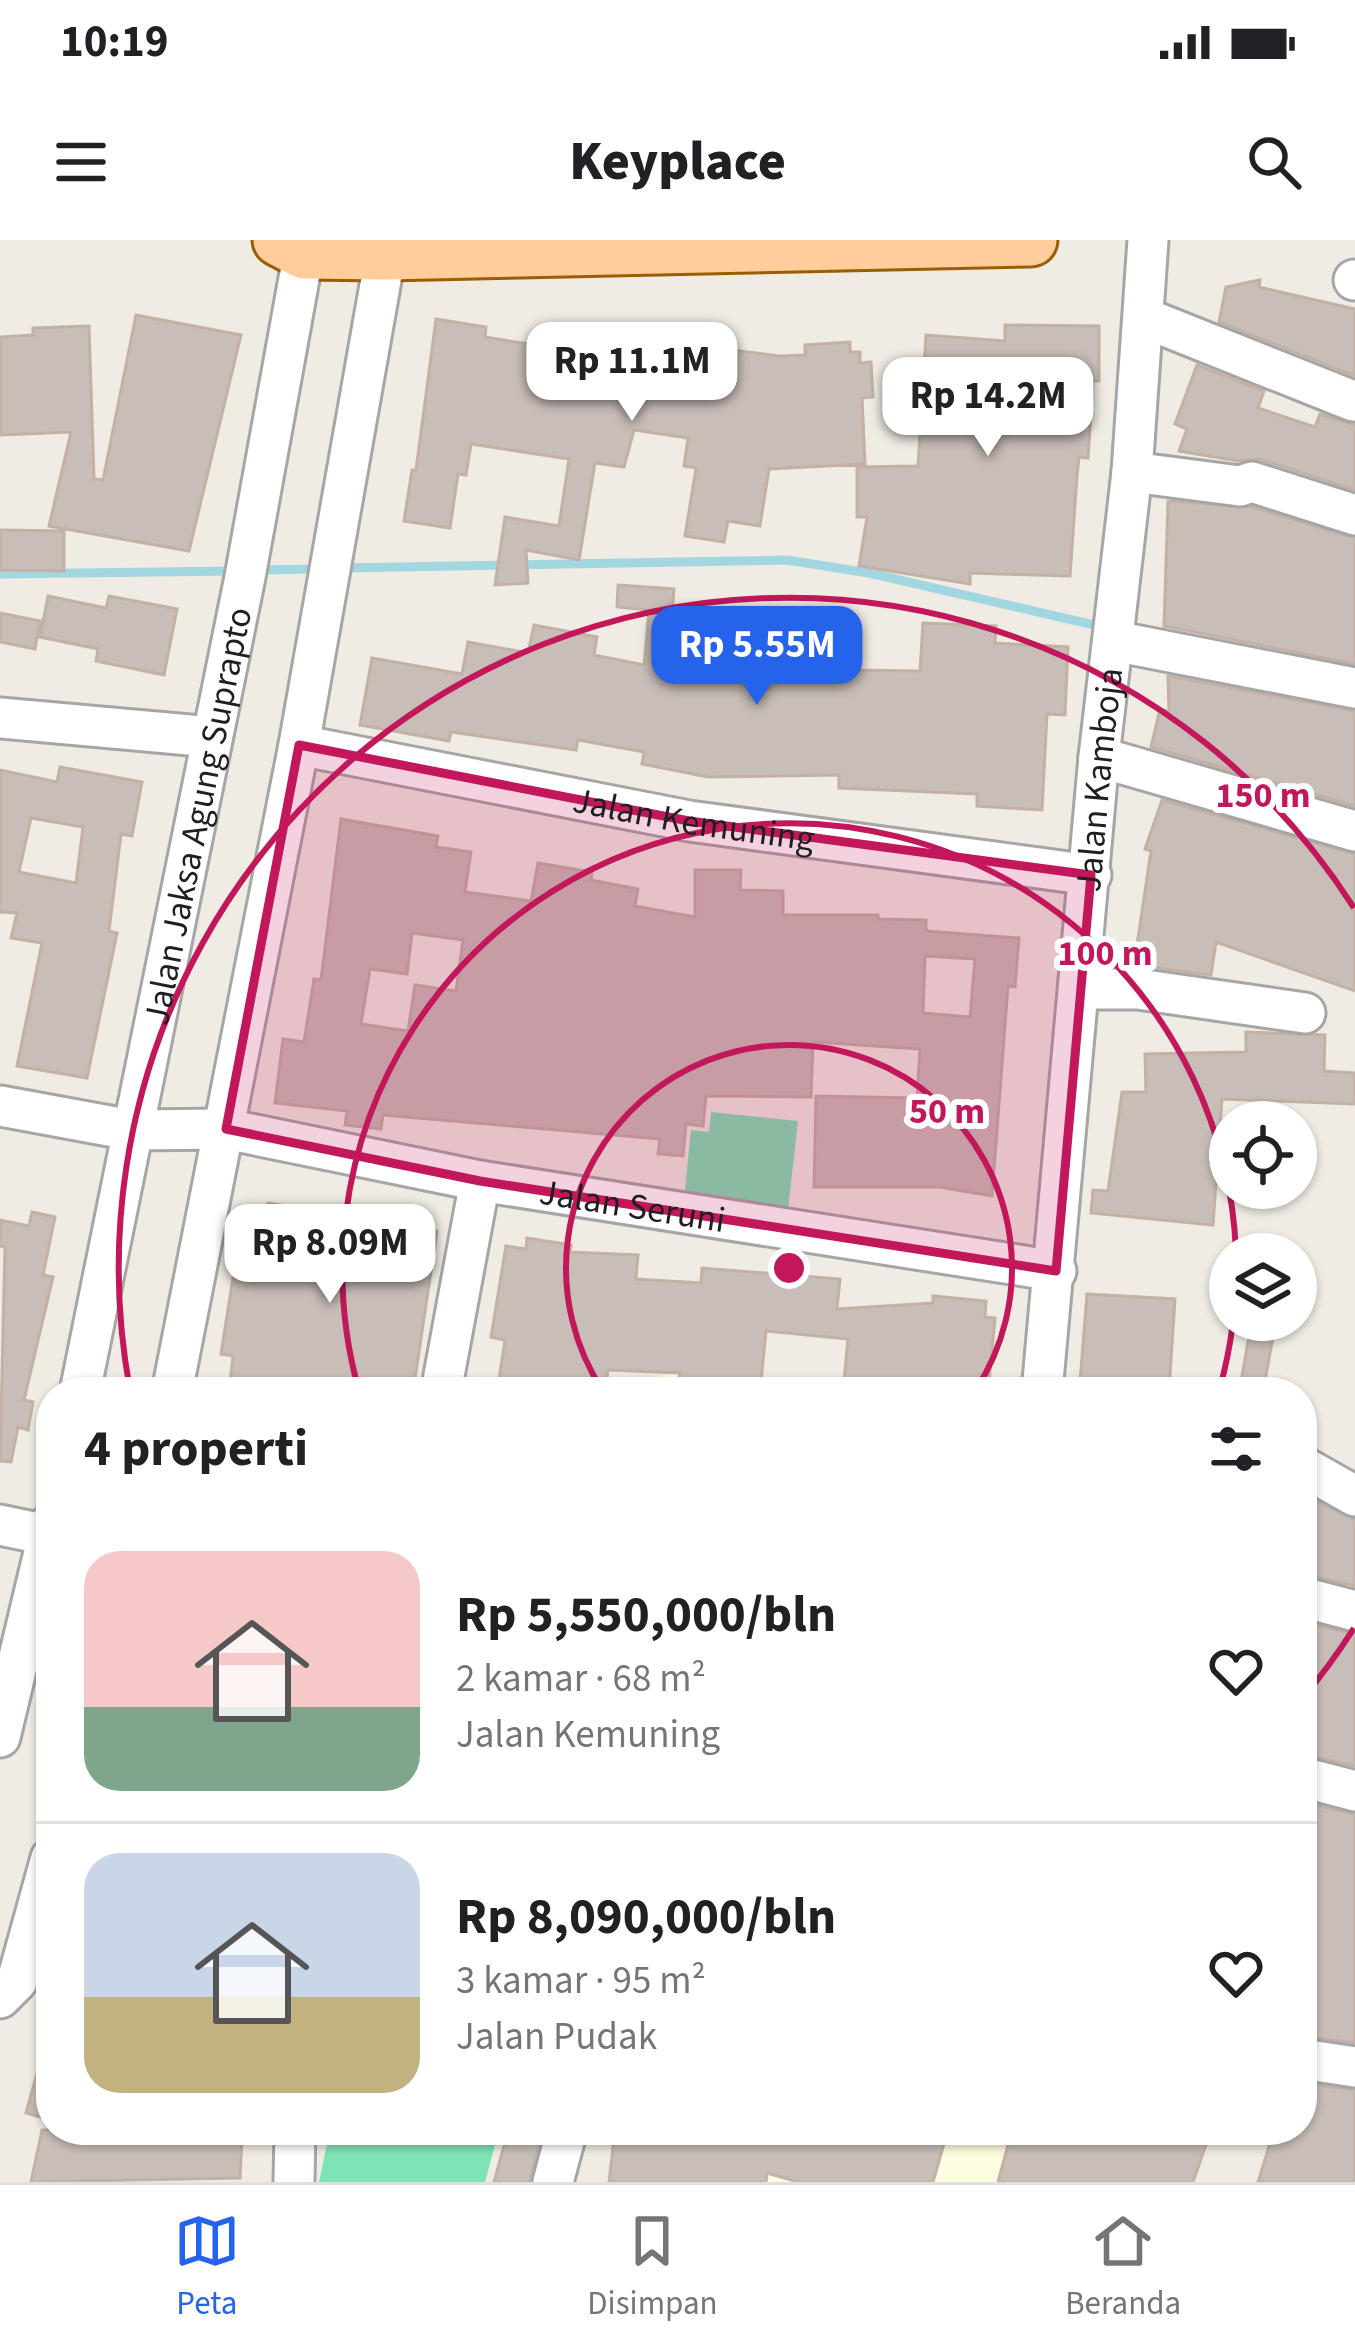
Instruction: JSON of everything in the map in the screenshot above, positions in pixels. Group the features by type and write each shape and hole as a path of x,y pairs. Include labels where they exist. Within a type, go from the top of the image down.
{"main road":[{"path":"296,244 1031,240"}],"street":[{"name":"Jalan Kamboja","path":"1044,1377 1099,757 1132,472 1148,240"},
{"name":"Jalan Jaksa Agung Suprapto","path":"83,1377 247,561 296,244"},
{"path":"175,1377 299,745 387,247"},
{"path":"1145,318 1353,401"},
{"path":"1132,472 1240,486 1252,482 1355,515"},
{"path":"1115,633 1355,688"},
{"path":"0,718 212,737"},
{"name":"Jalan Kemuning","path":"299,745 688,820 1090,875"},
{"path":"1099,757 1355,831"},
{"path":"1081,988 1161,992 1305,1013"},
{"name":"Jalan Seruni","path":"0,1106 131,1130 226,1129 480,1181 1056,1271"},
{"path":"444,1377 480,1181"},
{"path":"1317,1474 1355,1496"},
{"path":"0,1525 36,1528"},
{"path":"0,1738 36,1588"},
{"path":"1317,1601 1355,1611"},
{"path":"1317,1781 1355,1791"},
{"path":"6,1985 36,1900"},
{"path":"1317,2061 1355,2067"},
{"path":"294,2182 295,2145"},
{"path":"553,2182 563,2145"}],"highlighted area":[{"path":"299,745 689,821 1091,875 1056,1271 480,1181 226,1129"}],"shaded area":[{"path":"687,1371 760,1377 655,1377"},
{"path":"697,2145 1028,2145 1155,2182 702,2182"}],"green space":[{"path":"711,1112 798,1121 788,1210 684,1199 691,1130 709,1132"},
{"path":"327,2145 495,2145 485,2182 319,2182"}],"building":[{"path":"1260,280 1259,287 1355,309 1355,376 1219,322 1226,287"},
{"path":"136,315 241,335 189,551 49,526 71,432 0,435 0,337 33,335 33,328 89,326 94,479 103,480"},
{"path":"436,319 486,327 485,337 641,362 645,339 779,356 805,355 805,345 850,342 850,352 860,352 860,363 871,362 873,397 862,398 865,464 769,469 760,526 728,521 724,542 685,536 696,468 684,466 688,438 634,430 624,467 595,463 579,560 526,550 528,583 495,585 505,517 559,526 569,459 471,444 466,475 458,474 450,528 404,521 412,470 416,470"},
{"path":"1005,325 1099,326 1099,381 1093,381 1088,458 1079,457 1070,576 970,573 970,584 859,566 867,517 857,517 857,467 918,466 926,335 1005,341"},
{"path":"1197,365 1264,391 1258,408 1315,427 1320,414 1355,425 1355,490 1259,459 1238,461 1179,451 1187,429 1175,424"},
{"path":"1168,501 1252,507 1355,538 1355,664 1164,626"},
{"path":"0,530 64,531 64,571 0,570"},
{"path":"618,585 674,589 668,669 770,689 771,661 798,661 798,637 850,638 850,670 920,671 923,623 996,626 995,643 1068,647 1065,715 1047,714 1042,810 977,806 977,794 839,788 839,775 708,777 642,764 644,752 578,740 576,750 451,732 449,741 360,725 372,658 462,674 468,642 528,653 534,625 597,637 594,655 644,665 649,610 617,607"},
{"path":"48,596 106,608 109,596 177,609 164,675 96,661 98,649 40,637"},
{"path":"0,613 40,621 35,649 0,642"},
{"path":"1168,676 1355,711 1355,806 1151,747 1160,709 1169,712"},
{"path":"60,767 142,782 132,836 121,834 109,931 117,933 87,1078 17,1066 42,943 11,938 17,913 0,912 0,770 57,782","holes":["31,818 83,827 76,883 19,872"]},
{"path":"1162,800 1355,854 1355,991 1216,942 1211,975 1134,965 1151,851 1145,849"},
{"path":"341,819 438,836 436,847 471,852 465,892 531,901 538,863 592,872 591,880 638,889 635,906 695,917 695,870 741,870 740,890 783,891 783,915 878,915 878,919 926,920 926,931 1019,938 1015,987 1008,986 992,1196 939,1187 814,1187 816,1096 917,1098 920,1049 813,1042 811,1097 706,1096 703,1126 686,1124 683,1156 658,1154 660,1139 383,1115 381,1129 345,1125 347,1111 275,1103 283,1039 304,1042 314,979 321,980","holes":["412,933 463,940 456,991 415,985 408,1031 361,1024 370,969 407,974","925,956 975,959 970,1017 923,1013"]},
{"path":"1246,1032 1325,1035 1324,1071 1355,1073 1355,1104 1209,1101 1213,1225 1091,1213 1093,1190 1108,1191 1122,1092 1146,1092 1145,1054 1246,1052"},
{"path":"268,1203 437,1231 415,1377 231,1377 233,1356 221,1354 233,1278 255,1282"},
{"path":"32,1212 55,1217 43,1275 53,1277 24,1400 33,1402 28,1430 18,1427 11,1462 0,1461 5,1247 0,1246 0,1220 29,1226"},
{"path":"527,1238 571,1245 570,1252 638,1255 636,1279 701,1283 702,1268 840,1279 837,1309 933,1303 933,1296 986,1301 985,1317 995,1318 989,1377 844,1377 848,1339 766,1331 761,1377 680,1377 680,1373 608,1370 607,1377 499,1377 505,1340 491,1337 506,1246 526,1249"},
{"path":"1087,1294 1175,1299 1170,1377 1080,1377"},
{"path":"1248,1341 1272,1341 1266,1377 1242,1377"},
{"path":"1317,1501 1355,1520 1355,1586 1317,1577"},
{"path":"1317,1625 1355,1634 1355,1766 1317,1757"},
{"path":"1317,1805 1355,1814 1355,2043 1317,2038"},
{"path":"36,2077 36,2116 26,2113"},
{"path":"1317,2085 1355,2090 1355,2182 1258,2182 1269,2145 1317,2145"},
{"path":"39,2145 242,2145 240,2178 31,2182"},
{"path":"504,2145 539,2145 530,2182 494,2182"},
{"path":"613,2145 944,2145 933,2182 798,2182 767,2173 766,2182 609,2182"},
{"path":"1008,2145 1206,2145 1193,2182 998,2182"}],"waterway":[{"path":"341,568 787,560 869,573 1103,627"},
{"path":"257,570 319,569"},
{"path":"0,574 235,571"}]}
